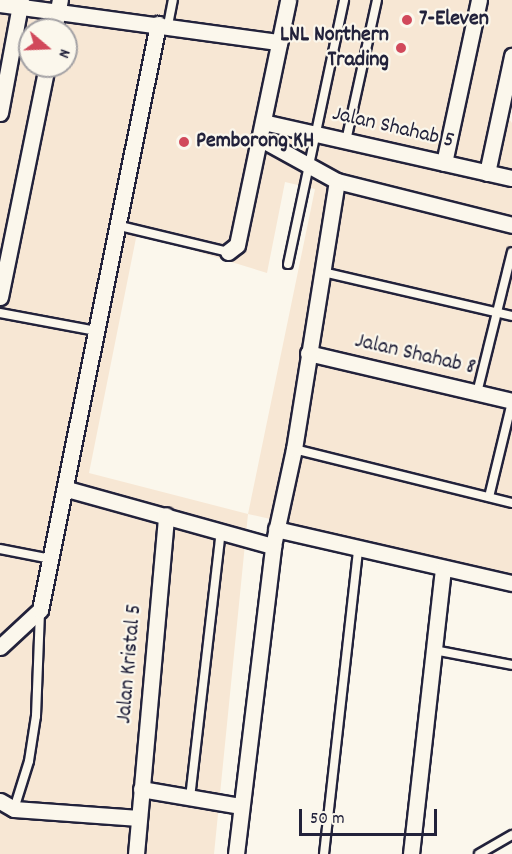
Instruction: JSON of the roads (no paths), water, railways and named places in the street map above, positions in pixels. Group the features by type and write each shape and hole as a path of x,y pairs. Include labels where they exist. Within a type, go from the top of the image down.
{"street":[{"path":"228,252 237,245 288,0"},
{"path":"444,163 479,0"},
{"path":"0,113 21,3"},
{"path":"0,4 59,5 279,42"},
{"path":"0,647 40,610 163,24"},
{"path":"487,173 512,56"},
{"path":"0,297 45,78"},
{"name":"Jalan Shahab 5","path":"263,122 512,178"},
{"path":"259,138 338,181 512,225"},
{"path":"236,854 273,546 294,449 338,181"},
{"name":"Jalan Shahab 8","path":"308,353 512,401"},
{"path":"67,489 273,546"},
{"name":"Jalan Kristal 5","path":"136,854 166,515"},
{"path":"276,529 358,551 512,583"},
{"path":"411,854 443,569"},
{"path":"141,789 240,806"},
{"path":"0,801 14,808 139,818"}],"lane":[{"path":"163,24 173,0"},
{"path":"288,264 344,0"},
{"path":"346,141 377,0"},
{"path":"120,226 228,252"},
{"path":"477,393 512,252"},
{"path":"323,272 512,316"},
{"path":"0,313 98,332"},
{"path":"489,497 512,401"},
{"path":"294,449 512,503"},
{"path":"190,798 221,531"},
{"path":"0,549 51,559"},
{"path":"324,854 358,551"},
{"path":"14,808 29,760 36,716 40,610"},
{"path":"434,650 512,665"},
{"path":"479,854 512,835"}],"place":[{"name":"7-Eleven","path":"407,20"},
{"name":"LNL Northern Trading","path":"401,48"},
{"name":"Pemborong KH","path":"184,142"}]}
